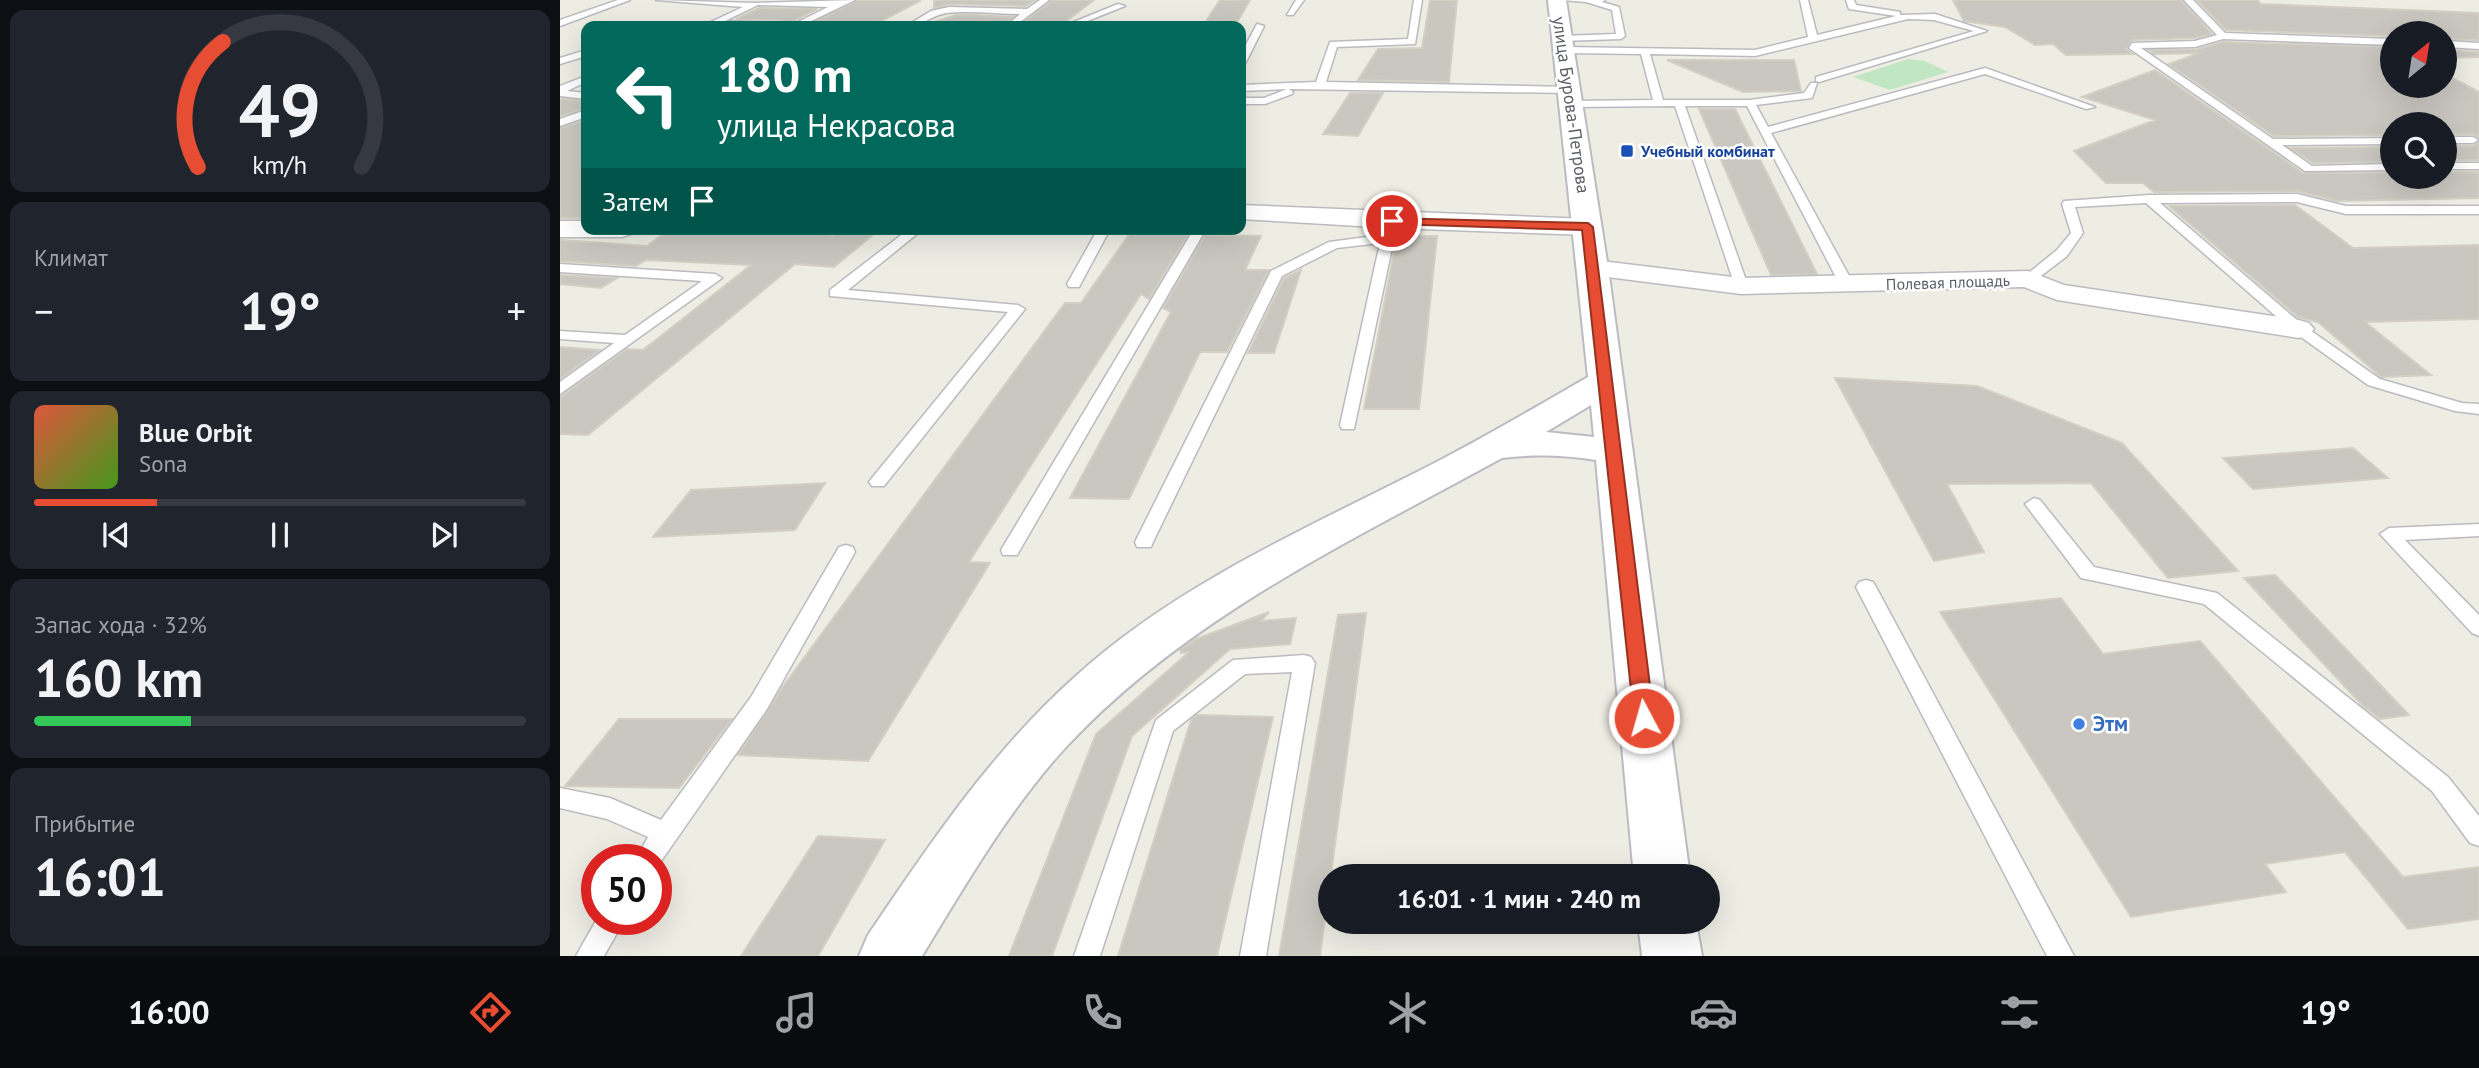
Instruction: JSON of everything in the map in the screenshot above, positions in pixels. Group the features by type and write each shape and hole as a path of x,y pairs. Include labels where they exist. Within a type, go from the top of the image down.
{"main road":[{"name":"улица Бурова-Петрова","path":"1557,0 1593,268 1661,864"},
{"path":"889,956 968,835 1048,733 1101,682 1174,626 1304,547 1492,448 1605,382"},
{"path":"1492,448 1533,442 1576,444 1614,452"}],"street":[{"path":"1246,213 1390,229 1588,227"},
{"path":"560,229 581,229"},
{"name":"Полевая площадь","path":"1593,268 1741,286 2028,279 2057,292 2299,328"}],"lane":[{"path":"560,23 626,0"},
{"path":"660,0 839,5"},
{"path":"806,21 851,0"},
{"path":"1017,21 1045,0"},
{"path":"1290,13 1300,0"},
{"path":"1320,85 1333,44 1412,42 1418,0"},
{"path":"1566,0 1607,0"},
{"path":"1804,0 1814,39"},
{"path":"1246,88 1320,85 1659,103 1750,103 1808,96 1816,82 1982,35 1935,17 1908,16 1852,7 1850,0"},
{"path":"2188,0 2221,30 2222,36"},
{"path":"1563,44 1621,36 1616,9 1588,1"},
{"path":"719,21 759,2"},
{"path":"1081,21 1121,6"},
{"path":"919,21 934,13 949,10 1029,12"},
{"path":"736,13 762,14"},
{"path":"789,15 816,17"},
{"path":"1563,44 1645,51 1755,53 1908,16"},
{"path":"1246,53 1260,26"},
{"path":"2380,42 2222,36 2195,44 2132,46 2309,169 2380,167"},
{"path":"2457,45 2479,46"},
{"path":"1645,51 1659,103"},
{"path":"560,61 581,55"},
{"path":"1766,131 1985,71 2090,107"},
{"path":"560,91 581,81"},
{"path":"1246,102 1265,101 1296,87"},
{"path":"560,91 581,95"},
{"path":"1679,103 1741,286"},
{"path":"1750,103 1847,285"},
{"path":"560,123 581,115"},
{"path":"2457,140 2473,140"},
{"path":"2271,142 2380,141"},
{"path":"2457,166 2479,166"},
{"path":"2028,279 2063,253 2077,233 2068,204 2149,199 2297,198 2346,210 2479,210"},
{"path":"2149,199 2299,328 2374,382 2460,408 2479,409"},
{"path":"1144,542 1276,274 1334,246 1390,229 1348,425"},
{"path":"878,482 1018,309 835,293 909,235"},
{"path":"1074,284 1101,235"},
{"path":"1010,550 1196,235"},
{"path":"560,268 715,278 560,389"},
{"path":"560,335 629,340"},
{"path":"2034,504 2088,573 2210,598 2440,784 2479,835"},
{"path":"2479,530 2389,534 2479,628"},
{"path":"657,844 759,703 846,552"},
{"path":"1866,587 2061,956"},
{"path":"1087,956 1164,726 1240,666 1304,663 1253,956"},
{"path":"560,798 610,809 664,833"},
{"path":"589,956 602,935"}],"green space":[{"path":"1908,59 1925,61 1948,72 1890,90 1853,77"}],"building":[{"path":"857,0 921,0 881,21 817,21"},
{"path":"934,0 1035,0 1026,6 949,4 934,8"},
{"path":"1052,0 1094,0 1066,21 1026,21"},
{"path":"1220,0 1250,0 1238,21 1206,21"},
{"path":"1430,0 1457,0 1449,82 1358,80 1378,49 1422,48"},
{"path":"1953,0 2181,0 2212,34 2195,38 2132,40 2126,49 2133,54 2066,55 2053,44 2035,45 2005,27 1964,21"},
{"path":"2197,0 2257,0 2261,4 2479,13 2479,40 2457,39 2457,21 2380,21 2380,36 2226,30"},
{"path":"759,8 817,9 794,21 736,19"},
{"path":"956,15 1013,17 1008,21 937,21"},
{"path":"2223,42 2380,47 2380,98 2457,98 2457,80 2479,92 2479,138 2473,134 2457,134 2457,112 2380,112 2380,135 2274,136 2169,64 2200,53 2154,54 2149,50 2195,50"},
{"path":"2457,51 2479,52 2479,57 2457,58"},
{"path":"1667,60 1794,60 1801,91 1743,92"},
{"path":"2155,70 2303,173 2380,173 2380,189 2457,189 2457,172 2479,172 2479,198 2337,201 2297,191 2154,192 2143,183 2106,183 2074,151 2155,120 2082,97"},
{"path":"1350,93 1383,93 1358,136 1323,134"},
{"path":"560,100 581,101 581,110 560,116"},
{"path":"1699,109 1735,109 1817,274 1771,275"},
{"path":"581,122 581,218 560,218 560,128"},
{"path":"2479,142 2479,160 2457,160 2457,146 2473,146"},
{"path":"2380,147 2380,162 2313,163 2290,148"},
{"path":"2295,205 2353,248 2479,245 2479,319 2365,322 2431,375 2381,377 2318,322 2298,317 2169,206"},
{"path":"662,235 873,235 834,267 795,264 588,435 560,434 560,397 627,349 643,350 751,265 646,260 636,266 560,261 560,240 647,246"},
{"path":"1129,235 1187,235 1149,299 1141,294 969,562 990,563 868,761 738,755 784,685 1065,303 1081,303"},
{"path":"1205,235 1261,236 1245,270 1269,270 1227,352 1200,352 1129,499 1070,498 1171,312 1163,308"},
{"path":"1397,236 1437,236 1419,409 1364,409"},
{"path":"1301,270 1274,353 1248,353 1284,278"},
{"path":"560,275 617,278 601,288 560,284"},
{"path":"560,347 600,350 560,379"},
{"path":"1835,378 1977,386 2122,443 2238,571 2168,578 2091,483 1947,484 1984,552 1934,561"},
{"path":"2353,448 2388,478 2253,489 2223,458"},
{"path":"825,483 795,530 653,537 691,490"},
{"path":"2275,575 2409,715 2380,719 2362,705 2244,578"},
{"path":"2061,598 2103,654 2200,641 2403,877 2479,867 2479,919 2408,929 2345,852 2265,864 2286,892 2131,917 1940,612"},
{"path":"1269,612 1261,621 1296,618 1290,644 1230,649 1132,736 1052,956 1009,956 1096,734 1189,652 1181,653 1180,650 1196,639"},
{"path":"1366,613 1332,864 1318,864 1318,934 1323,934 1320,956 1279,956 1338,615"},
{"path":"1197,715 1273,717 1217,956 1118,956 1191,720"},
{"path":"619,719 732,719 679,788 565,786"},
{"path":"818,836 885,840 818,956 741,956"}],"place":[{"name":"Учебный комбинат","path":"1627,151"},
{"name":"Этм","path":"2079,724"}],"route":[{"path":"1392,221 1588,227 1644,718"}]}
